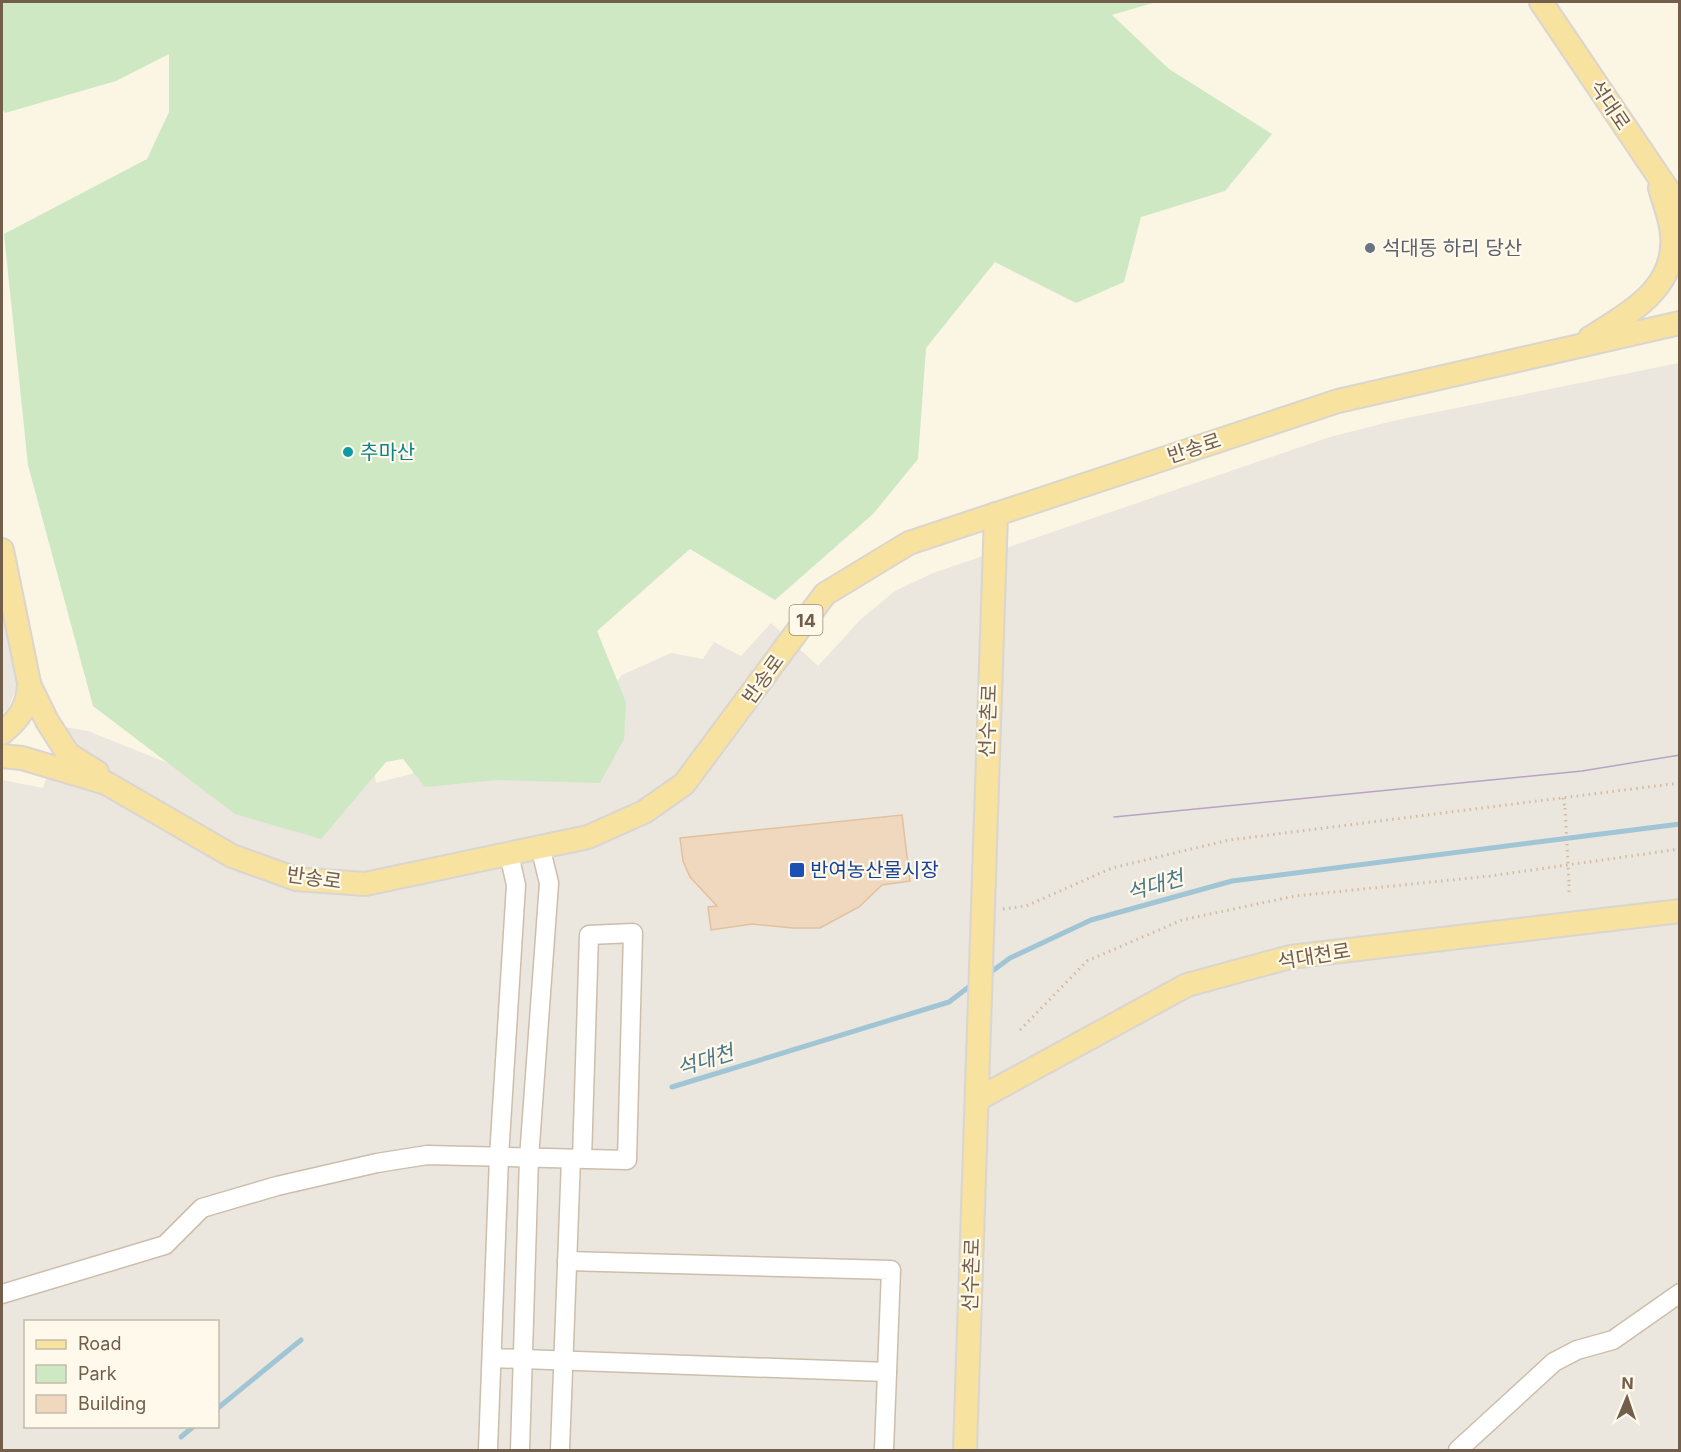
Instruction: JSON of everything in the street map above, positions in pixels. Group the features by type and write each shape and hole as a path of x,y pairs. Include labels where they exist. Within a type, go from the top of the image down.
{"main road":[{"name":"석대로","path":"1541,2 1656,176 1680,208"},
{"path":"1575,347 1645,302 1666,276 1672,234 1656,176"},
{"name":"반송로","path":"2,756 33,761 106,783 232,856 296,879 365,884 588,837 644,812 684,784 825,594 909,543 1338,401 1680,323"},
{"name":"선수촌로","path":"965,1450 978,1099 980,928 996,514"},
{"path":"2,550 29,683 47,721 68,754 124,792"},
{"path":"2,732 19,719 28,701 29,683"},
{"name":"석대천로","path":"978,1099 1187,985 1290,957 1680,911"}],"street":[{"path":"520,1450 529,1158 549,883 540,846"},
{"path":"488,1450 499,1158 516,885 508,854"},
{"path":"2,1294 165,1245 202,1208 277,1186 377,1163 427,1155 499,1158 529,1158 576,1159 627,1160 633,933 589,935 576,1159 567,1261 561,1450"},
{"path":"567,1261 891,1270 884,1450"},
{"path":"1458,1450 1554,1362 1577,1350 1612,1340 1680,1293"},
{"path":"492,1359 887,1372"}],"path":[{"path":"1003,909 1026,906 1112,868 1229,840 1680,783"},
{"path":"1563,797 1569,892"},
{"path":"1020,1030 1087,961 1182,920 1295,896 1490,876 1680,849"}],"shaded area":[{"path":"1679,363 1679,1450 2,1450 2,780 43,788 64,727 88,731 210,780 374,770 376,783 411,774 441,756 615,684 622,675 671,653 703,659 714,642 741,656 771,623 818,666 861,619 895,591 933,573 1330,437 1397,420"},
{"path":"2,612 17,685 8,709 2,713"}],"green space":[{"path":"2,2 1156,2 1112,15 1169,69 1272,134 1225,191 1141,217 1124,282 1076,303 995,262 926,348 918,459 873,514 775,600 690,549 597,631 626,702 624,739 600,783 497,780 425,787 403,759 386,762 321,839 235,814 93,706 28,465 4,234 147,159 169,112 169,54 116,81 5,113 2,108"}],"building":[{"path":"902,815 910,881 882,885 859,907 820,928 752,924 711,930 708,907 717,906 690,877 683,861 680,838"}],"waterway":[{"name":"석대천","path":"987,975 1010,958 1091,920 1232,881 1680,824"},
{"name":"석대천","path":"672,1087 949,1002 974,983"},
{"name":"석대천","path":"219,1407 301,1340"},
{"name":"석대천","path":"181,1437 192,1428"}],"tram line":[{"path":"1114,817 1582,771 1680,755"}],"place":[{"name":"석대동 하리 당산","path":"1370,248"},
{"name":"추마산","path":"348,452"},
{"name":"반여농산물시장","path":"797,870"}]}
